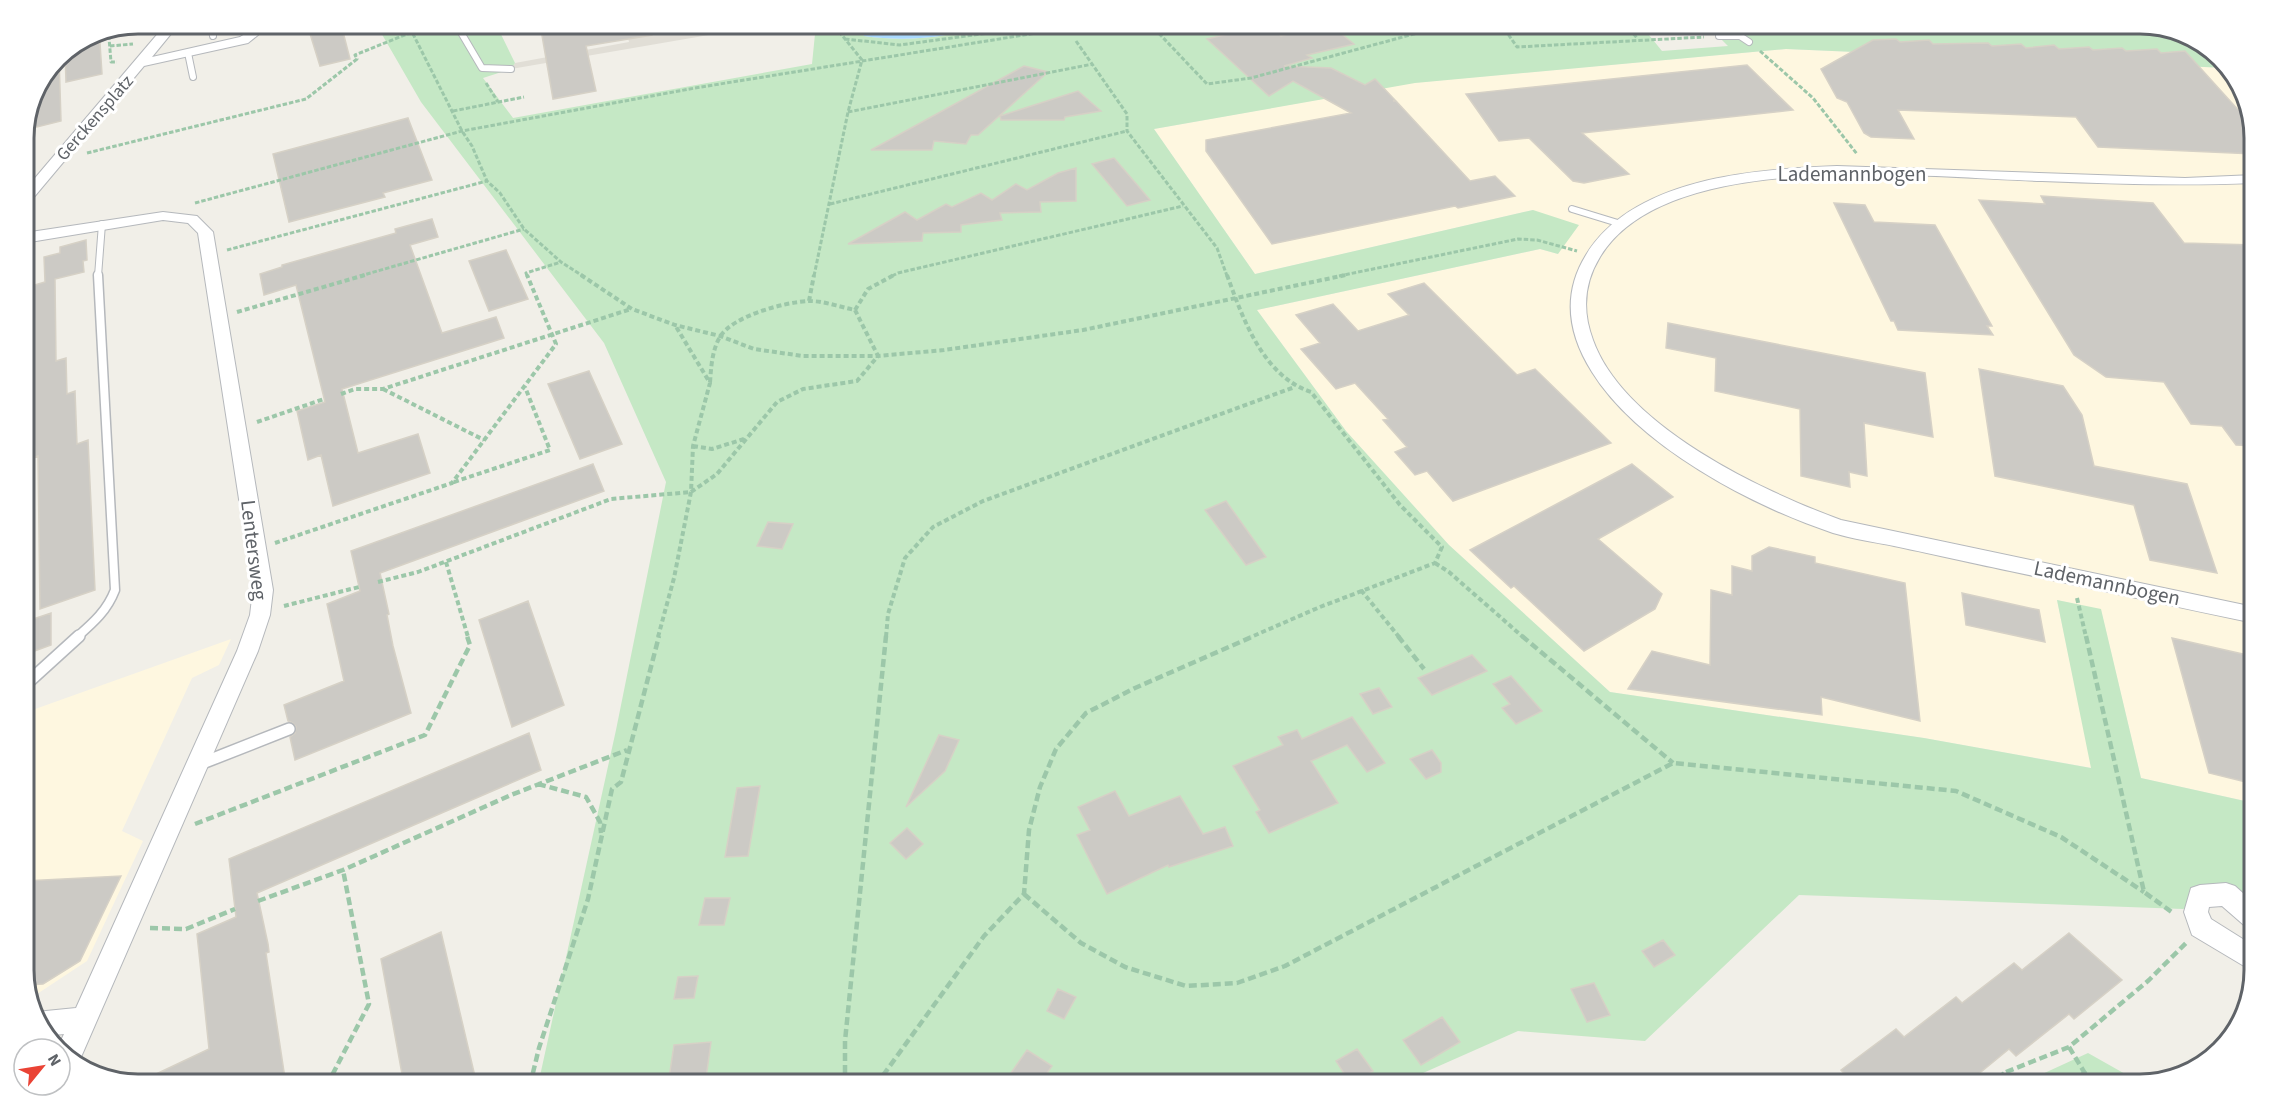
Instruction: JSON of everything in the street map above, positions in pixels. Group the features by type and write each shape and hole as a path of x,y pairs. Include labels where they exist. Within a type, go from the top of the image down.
{"street":[{"name":"Gerckensplatz","path":"35,187 144,62 165,34"},
{"name":"Gerckensplatz","path":"144,62 249,38 251,34"},
{"name":"Lademannbogen","path":"2243,179 2185,182 1871,171 1802,171 1744,178 1680,194 1650,206 1609,232 1592,255 1580,280 1576,298 1578,319 1602,374 1620,396 1663,436 1707,466 1785,508 1839,527 2244,613"},
{"name":"Lentersweg","path":"35,236 163,216 192,219 205,232 263,590 262,611 167,835 72,1046"},
{"path":"2244,909 2226,894 2200,896 2196,912 2200,927 2244,954"},
{"path":"49,1022 82,1020"}],"lane":[{"path":"462,34 482,68 499,66 511,69"},
{"path":"1736,34 1749,42"},
{"path":"1719,36 1739,36"},
{"path":"188,53 193,77"},
{"path":"1572,209 1621,224"},
{"path":"35,676 100,616 110,603 115,590 98,282 102,224"},
{"path":"197,765 289,729"}],"path":[{"path":"59,159 306,99 357,59 356,55 410,34"},
{"path":"414,34 462,131 472,146 487,181 500,193 524,229 561,262 632,309 675,325 720,336 754,349 803,356 878,356 944,350 1083,330 1518,239 1538,240 1592,255"},
{"path":"841,34 862,60"},
{"path":"845,39 900,45 981,34"},
{"path":"188,205 462,131 683,90 1029,34"},
{"path":"1160,34 1207,84 1251,78 1416,34"},
{"path":"1508,34 1517,47 1719,36"},
{"path":"1634,34 1638,39"},
{"path":"884,1074 984,936 1024,894 1029,830 1040,786 1056,748 1086,713 1135,688 1361,590 1435,562 1442,547 1400,505 1311,392 1296,387 1262,351 1252,336 1217,248 1127,131 1127,114 1073,37"},
{"path":"109,39 111,62 144,62"},
{"path":"1749,42 1812,98 1844,133 1871,171"},
{"path":"810,301 848,111 862,60"},
{"path":"848,111 1093,64"},
{"path":"453,111 524,97"},
{"path":"830,204 1127,131"},
{"path":"209,255 487,181"},
{"path":"855,310 868,289 898,273 1184,206"},
{"path":"219,318 524,229"},
{"path":"452,483 556,344 526,273 561,262"},
{"path":"533,1074 539,1048 588,899 612,789 621,782 674,578 692,492 693,446 720,336 730,325 750,315 810,301 855,310"},
{"path":"341,394 355,389 383,389 632,309"},
{"path":"855,310 878,356"},
{"path":"675,325 710,383"},
{"path":"378,582 418,572 611,499 692,492 717,474 777,402 803,389 857,381 878,356"},
{"path":"256,549 550,450 525,386"},
{"path":"845,1074 845,1041 888,614 905,558 933,527 983,501 1296,387"},
{"path":"383,389 484,440"},
{"path":"236,428 324,399"},
{"path":"693,446 712,449 744,439"},
{"path":"167,835 425,735 470,645 446,562"},
{"path":"1435,562 1673,763"},
{"path":"2072,576 2144,892"},
{"path":"262,611 359,587"},
{"path":"1361,590 1424,669"},
{"path":"258,901 343,870 537,784 628,750"},
{"path":"1024,894 1081,943 1125,967 1186,986 1237,983 1285,966 1673,763 1956,791 2061,837 2177,916 2200,927"},
{"path":"537,784 586,797 600,822 601,837"},
{"path":"333,1074 369,1004 343,870"},
{"path":"126,928 186,929 235,909"},
{"path":"2003,1074 2069,1047 2167,963"},
{"path":"2069,1047 2087,1074"},
{"path":"2083,1074 2085,1070"}],"shaded area":[{"path":"627,34 715,34 511,69 515,63 629,42"},
{"path":"1786,49 2216,68 2233,93 2242,118 2243,132 2244,801 2141,778 2101,610 2057,600 2092,768 1924,738 1610,692 1449,545 1346,431 1257,310 1540,249 1558,254 1533,210 1255,274 1154,129 1411,83"},
{"path":"231,639 219,665 192,678 122,831 143,841 87,961 37,994 35,977 35,709"}],"green space":[{"path":"382,34 501,34 515,63 511,69 483,78 513,118 812,64 815,34 864,34 864,36 880,38 911,39 953,34 1648,34 1662,51 1728,46 1716,34 2140,34 2160,36 2185,45 2216,68 1786,49 1415,83 1154,129 1255,274 1533,210 1579,225 1558,254 1540,249 1257,310 1346,431 1449,545 1610,692 1924,738 2091,768 2057,600 2101,609 2141,778 2244,801 2244,909 2226,894 2183,909 1799,895 1645,1041 1518,1031 1421,1074 540,1074 616,730 666,482 604,343 421,102"},
{"path":"2088,1053 2125,1074 2042,1074"}],"water":[{"path":"864,34 953,34 911,39 864,36"}],"building":[{"path":"310,34 344,34 350,59 320,66"},
{"path":"542,34 652,34 586,46 596,91 553,99"},
{"path":"1228,34 1278,34 1281,36 1342,34 1354,44 1307,55 1312,58 1284,66 1331,68 1365,85 1375,79 1395,100 1393,101 1396,101 1470,181 1495,176 1515,196 1458,208 1455,206 1272,244 1206,151 1206,140 1351,113 1293,81 1269,96 1207,39"},
{"path":"1896,39 1900,42 1929,40 1933,44 1988,43 1992,46 2021,44 2026,48 2054,45 2059,49 2089,47 2093,50 2122,48 2126,51 2157,49 2161,53 2185,51 2240,112 2243,154 2098,147 2076,117 1898,110 1914,139 1871,137 1864,133 1847,102 1837,98 1821,69 1873,40"},
{"path":"100,43 102,74 66,82 65,65 86,48"},
{"path":"1747,65 1793,110 1582,133 1629,174 1584,183 1573,181 1529,138 1499,141 1466,94"},
{"path":"1024,66 1048,72 978,135 971,135 966,144 934,141 932,150 871,150"},
{"path":"59,71 61,121 36,127 45,93"},
{"path":"1078,91 1101,111 1065,117 1064,120 1001,120 1000,116"},
{"path":"408,118 432,180 383,193 385,197 289,222 273,154"},
{"path":"1114,158 1150,200 1127,206 1092,164"},
{"path":"1076,168 1076,201 1040,202 1041,212 1000,213 1002,220 961,225 961,232 923,233 922,241 848,244 905,212 917,220 946,204 952,207 981,193 992,200 1016,184 1027,190 1058,173"},
{"path":"2041,196 2153,203 2184,243 2243,245 2243,445 2236,445 2222,426 2191,424 2164,382 2106,377 2074,355 1979,200 2045,204"},
{"path":"1834,203 1865,205 1874,222 1935,225 1992,326 1987,326 1993,335 1898,330 1894,321 1891,321"},
{"path":"432,219 438,237 410,245 442,333 496,317 504,338 342,389 358,453 418,434 430,473 333,506 321,455 308,460 297,411 325,402 296,285 264,295 260,274 282,267 282,265 396,233 395,229"},
{"path":"86,240 87,260 83,261 84,272 55,279 56,361 66,358 67,394 75,391 77,444 88,440 95,590 40,609 38,456 35,457 35,285 45,282 44,257 60,253 60,247"},
{"path":"506,250 528,299 489,311 469,261"},
{"path":"1424,283 1517,375 1535,369 1611,443 1453,501 1427,471 1415,475 1395,452 1407,447 1383,420 1388,419 1355,383 1336,389 1301,349 1320,343 1296,315 1333,304 1358,331 1409,315 1388,294"},
{"path":"1668,323 1925,373 1933,437 1864,423 1867,476 1849,472 1850,487 1801,476 1800,409 1715,391 1716,358 1666,348"},
{"path":"1979,369 2063,386 2082,415 2094,466 2187,484 2217,573 2150,560 2134,505 1995,476"},
{"path":"589,371 622,444 580,459 548,384"},
{"path":"593,464 604,491 380,573 393,646 411,713 295,760 290,737 295,733 296,727 288,721 284,705 344,681 327,604 360,591 351,551"},
{"path":"1632,464 1673,497 1598,539 1662,594 1655,609 1584,651 1514,586 1511,588 1470,550"},
{"path":"1226,501 1266,557 1246,565 1205,510"},
{"path":"768,522 793,524 782,549 757,546"},
{"path":"1769,547 1815,557 1815,563 1905,583 1920,721 1821,697 1822,715 1628,689 1652,651 1710,665 1711,590 1732,595 1732,566 1752,571 1752,556"},
{"path":"1962,593 2039,610 2045,642 1966,625"},
{"path":"528,601 564,705 512,727 479,620"},
{"path":"51,613 51,645 35,651 35,618"},
{"path":"2172,638 2244,654 2244,782 2209,773"},
{"path":"1472,655 1487,671 1432,695 1418,678"},
{"path":"1511,676 1542,711 1516,724 1502,708 1510,704 1493,684"},
{"path":"1379,688 1392,707 1373,714 1360,694"},
{"path":"1352,717 1385,763 1367,772 1347,745 1311,761 1338,803 1269,833 1256,812 1260,810 1233,766 1283,745 1278,737 1297,730 1302,739"},
{"path":"529,733 541,770 257,893 268,944 269,952 266,953 284,1074 156,1074 209,1049 197,934 236,917 229,859"},
{"path":"939,735 959,740 945,771 906,807"},
{"path":"1432,750 1441,763 1441,772 1426,779 1410,759"},
{"path":"760,786 748,856 725,857 737,788"},
{"path":"1115,791 1129,816 1180,796 1203,834 1225,827 1233,846 1169,867 1168,865 1107,894 1077,835 1090,830 1078,807"},
{"path":"907,828 923,844 906,859 890,843"},
{"path":"121,876 80,961 43,984 36,984 35,977 35,880"},
{"path":"705,898 730,898 724,925 699,925"},
{"path":"441,932 474,1074 402,1074 381,959"},
{"path":"2069,933 2122,980 2074,1019 2069,1014 2016,1056 2009,1049 1978,1074 1845,1074 1841,1070 1896,1029 1904,1037 1956,997 1962,1003 2014,963 2022,970"},
{"path":"1663,940 1675,955 1654,967 1642,951"},
{"path":"698,976 694,998 674,999 678,977"},
{"path":"1594,983 1610,1015 1587,1022 1571,989"},
{"path":"1058,989 1076,997 1064,1019 1047,1011"},
{"path":"1442,1017 1460,1042 1421,1065 1403,1040"},
{"path":"711,1042 707,1074 670,1074 674,1045"},
{"path":"1357,1049 1373,1071 1368,1074 1344,1074 1336,1061"},
{"path":"1027,1050 1052,1066 1047,1074 1011,1073"}]}
